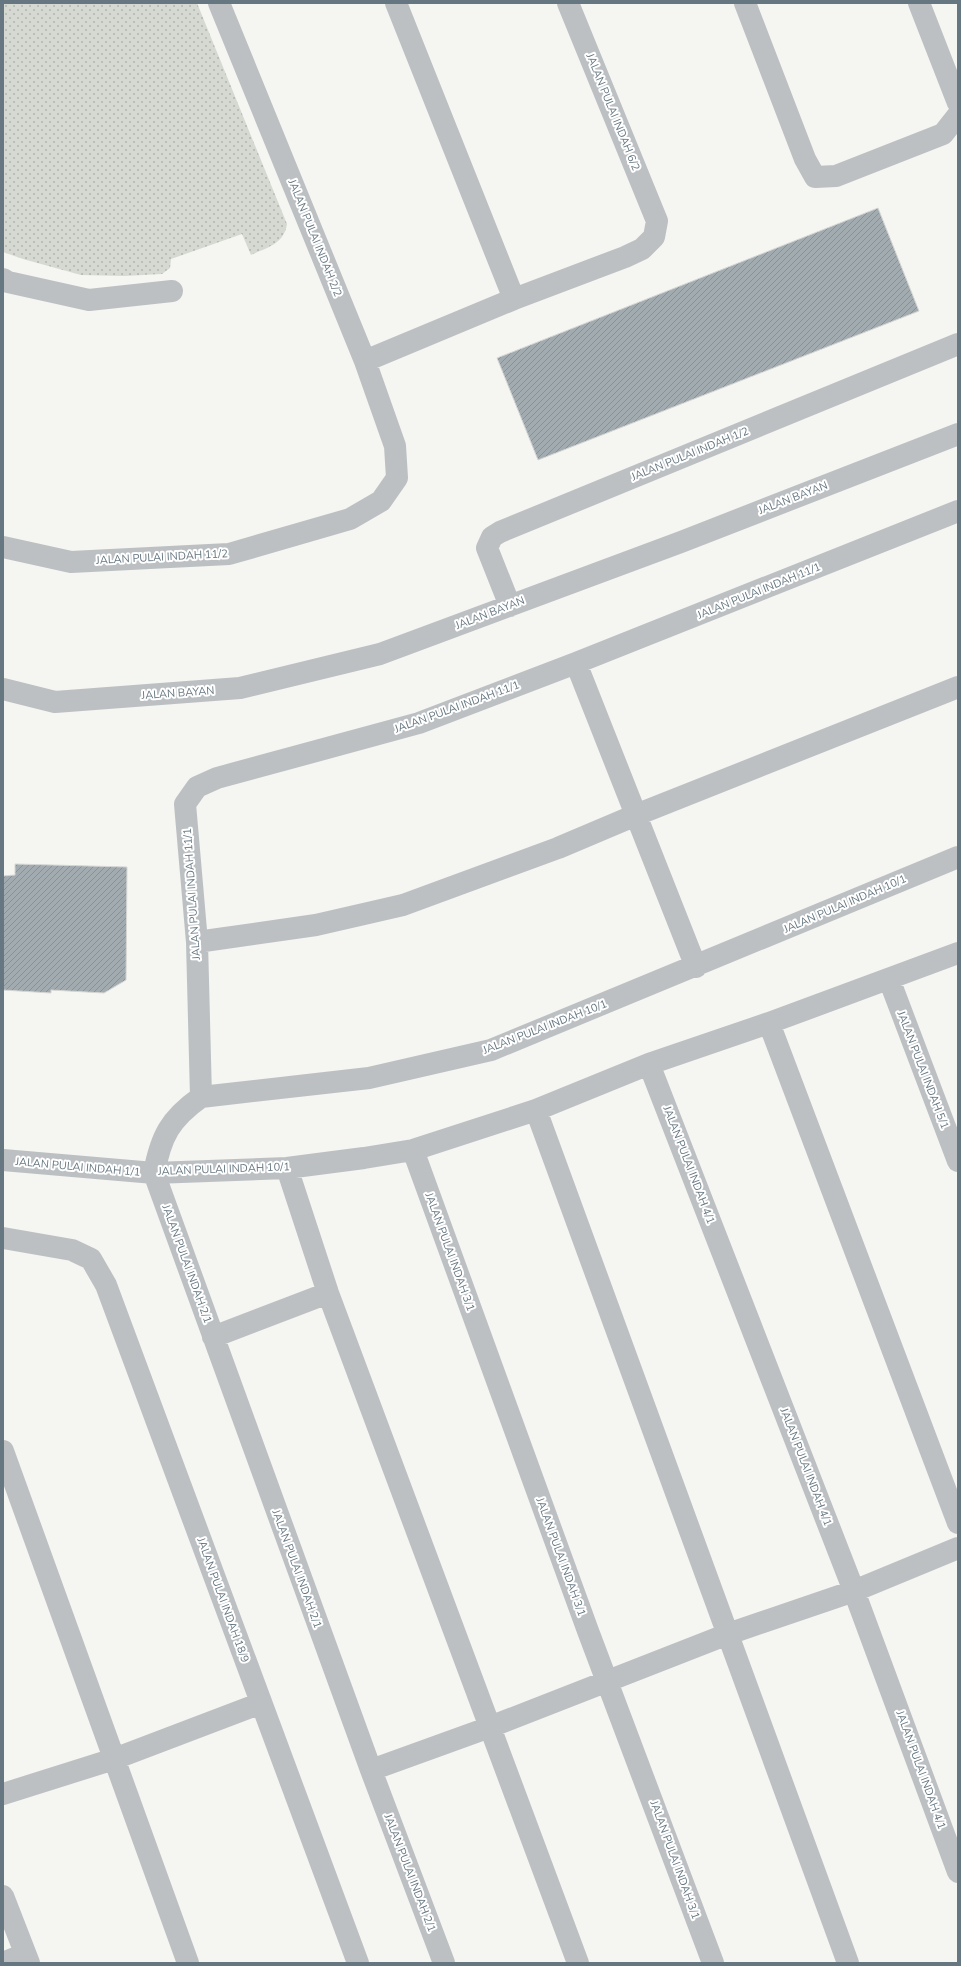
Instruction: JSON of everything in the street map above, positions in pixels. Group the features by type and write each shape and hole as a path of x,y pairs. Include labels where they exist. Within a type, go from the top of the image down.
{"street":[{"name":"JALAN PULAI INDAH 2/2","path":"219,3 365,361 395,446 397,478"},
{"path":"365,361 514,299 396,3"},
{"name":"JALAN PULAI INDAH 6/2","path":"514,299 642,249 654,237 657,221 568,3"},
{"path":"745,3 805,159 815,176 836,176 943,134 958,114"},
{"path":"919,3 958,103"},
{"path":"3,279 8,282 89,300 172,291"},
{"name":"JALAN PULAI INDAH 1/2","path":"510,606 487,548 492,537 500,532 958,344"},
{"name":"JALAN BAYAN","path":"3,689 56,702 240,688 380,654 681,542 958,434"},
{"name":"JALAN PULAI INDAH 11/2","path":"3,547 71,562 229,554 350,519 381,501 397,478"},
{"name":"JALAN PULAI INDAH 11/1","path":"201,1097 197,942 185,804 197,786 217,778 419,723 576,663 958,511"},
{"path":"576,663 696,967"},
{"path":"197,942 316,925 403,905 558,848 636,814 958,687"},
{"name":"JALAN PULAI INDAH 10/1","path":"958,857 696,967 491,1050 370,1078 201,1097 183,1110 168,1129 159,1148 154,1173 287,1168 413,1150 536,1110 649,1064 769,1023 958,953"},
{"name":"JALAN PULAI INDAH 5/1","path":"889,979 958,1161"},
{"path":"769,1023 958,1523"},
{"name":"JALAN PULAI INDAH 4/1","path":"649,1064 854,1591 958,1872"},
{"path":"536,1110 848,1963"},
{"name":"JALAN PULAI INDAH 3/1","path":"413,1150 608,1682 713,1963"},
{"name":"JALAN PULAI INDAH 1/1","path":"3,1160 154,1173"},
{"path":"287,1168 328,1293 578,1963"},
{"name":"JALAN PULAI INDAH 2/1","path":"154,1173 371,1770 444,1963"},
{"name":"JALAN PULAI INDAH 18/9","path":"3,1238 72,1250 90,1259 106,1285 358,1963"},
{"path":"213,1337 328,1293"},
{"path":"3,1452 188,1963"},
{"path":"371,1770 490,1728 728,1634 854,1591 958,1548"},
{"path":"3,1794 114,1759 262,1703"},
{"path":"3,1896 27,1959 4,1963"}],"shaded area":[{"path":"3,3 197,3 287,224 285,231 279,240 269,247 251,255 242,234 171,259 170,268 162,274 124,276 81,275 3,252"}],"building":[{"path":"878,208 919,311 538,460 497,358"},
{"path":"15,864 127,867 126,980 104,993 51,990 51,993 3,990 3,876 15,875"}]}
